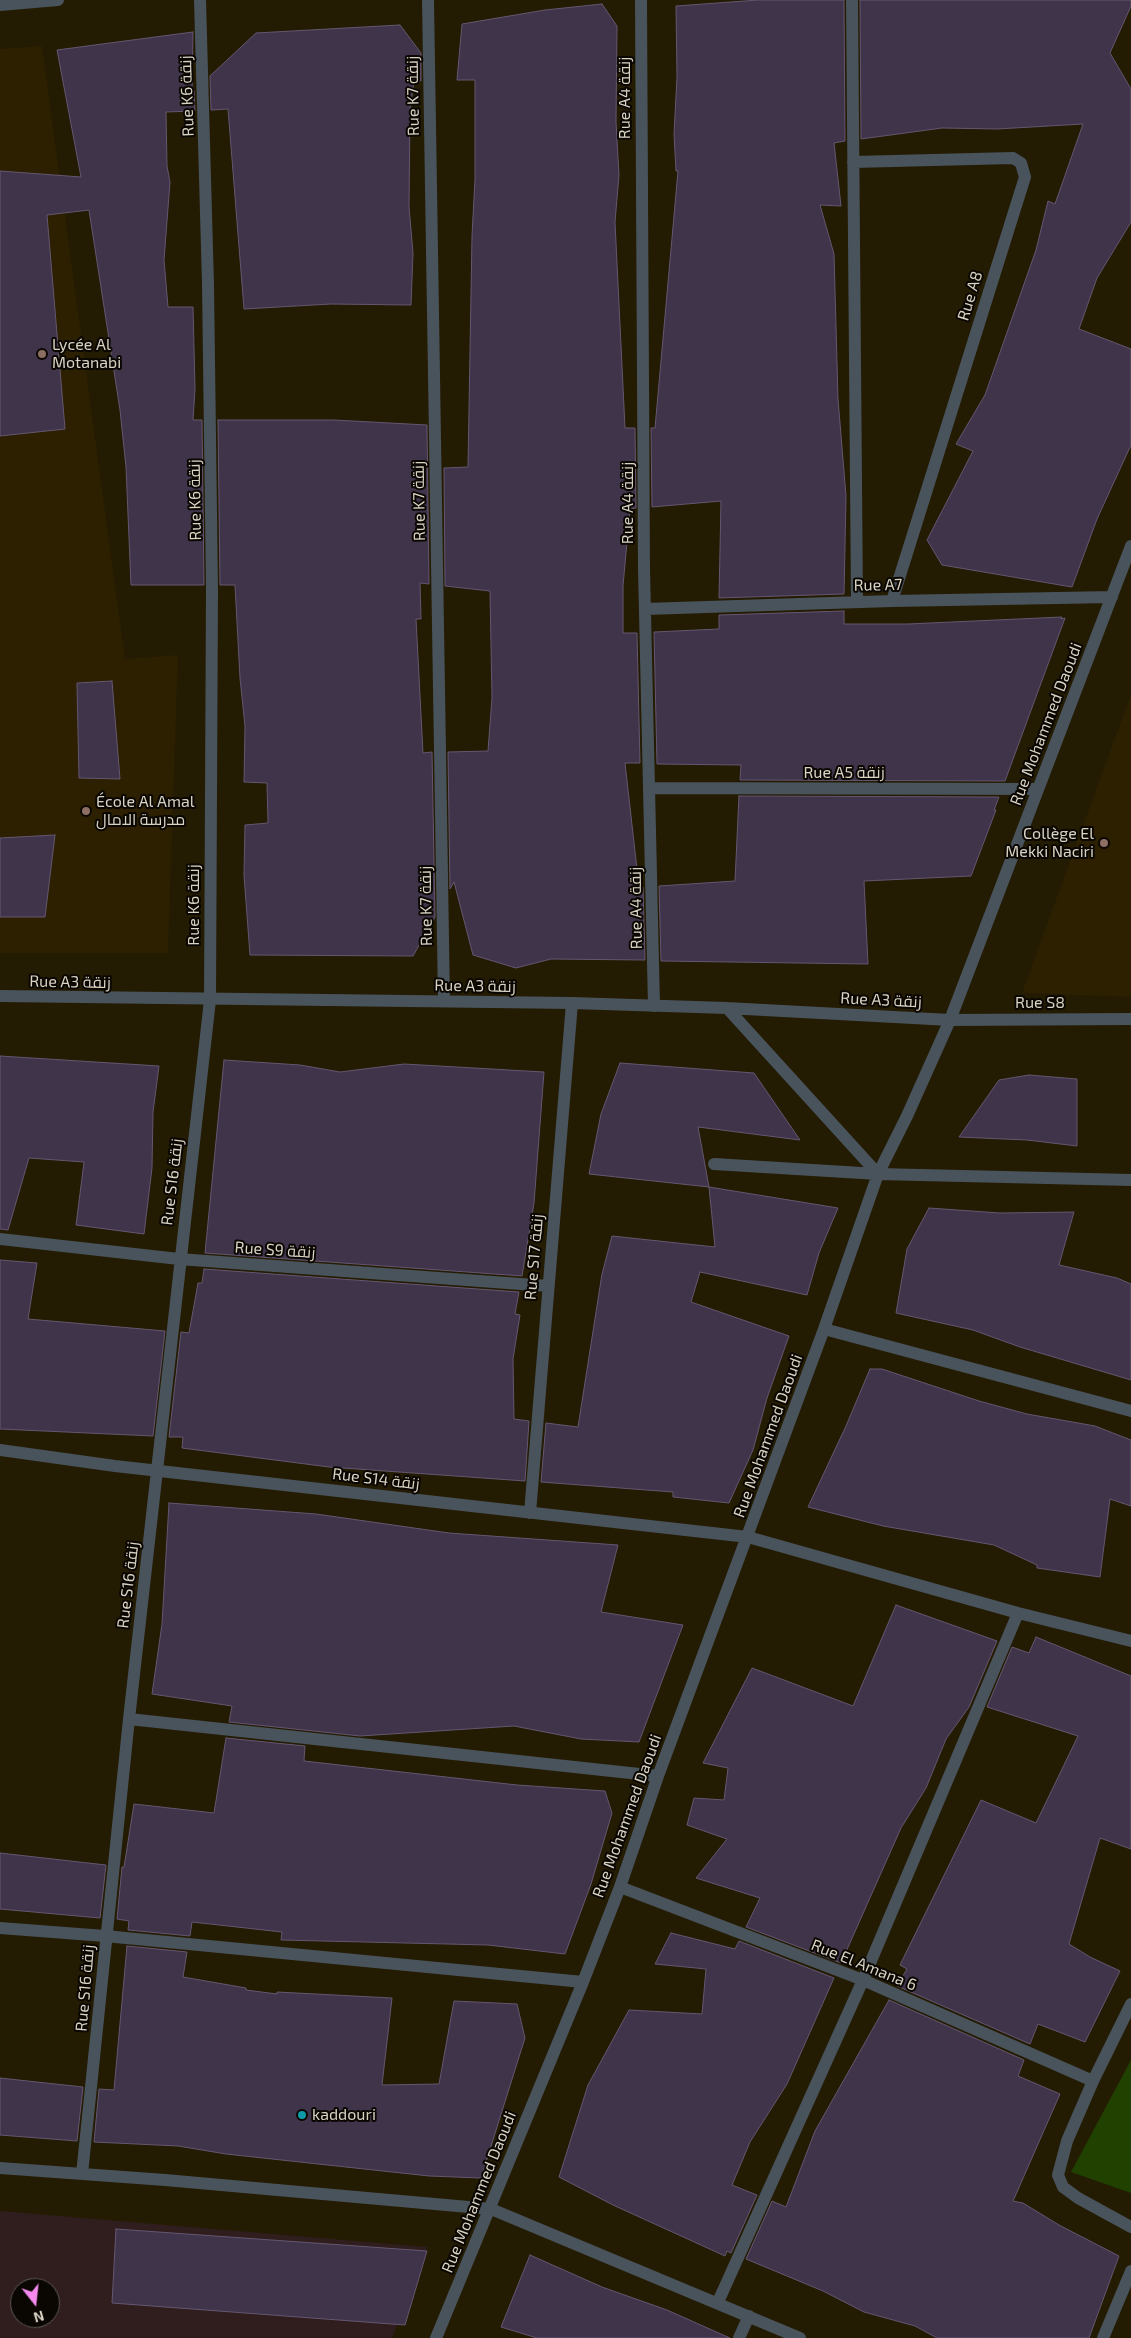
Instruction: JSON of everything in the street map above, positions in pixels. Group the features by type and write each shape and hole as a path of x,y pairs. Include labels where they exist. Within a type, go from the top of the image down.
{"street":[{"path":"0,5 58,0"},
{"name":"Rue K6 زنقة","path":"200,0 208,284 212,589 210,1000"},
{"name":"Rue K7 زنقة","path":"428,0 444,1001"},
{"name":"Rue A4 زنقة","path":"641,0 645,610 654,1006"},
{"path":"852,0 857,602"},
{"name":"Rue A8","path":"853,162 1013,158 1021,163 1025,177 892,601"},
{"name":"Rue Mohammed Daoudi","path":"436,2338 491,2209 620,1886 658,1776 824,1329 878,1174 907,1116 950,1020 1131,546"},
{"name":"Rue A7","path":"645,610 892,601 1112,597"},
{"name":"Rue A5 زنقة","path":"649,788 1038,789"},
{"name":"Rue A3 زنقة","path":"0,996 572,1003 727,1008 950,1020"},
{"name":"Rue S16 زنقة","path":"82,2174 100,2004 105,1936 179,1259 210,1000"},
{"name":"Rue S17 زنقة","path":"530,1513 572,1003"},
{"path":"727,1008 878,1174"},
{"name":"Rue S8","path":"950,1020 1131,1019"},
{"path":"714,1164 878,1174 1131,1180"},
{"name":"Rue S9 زنقة","path":"0,1240 179,1259 548,1286"},
{"path":"824,1329 1131,1411"},
{"name":"Rue S14 زنقة","path":"0,1450 157,1470 748,1537 1018,1613 1131,1641"},
{"path":"718,2302 863,1980 1018,1613"},
{"path":"129,1718 658,1776"},
{"name":"Rue El Amana 6","path":"620,1886 863,1980 1093,2080"},
{"path":"0,1928 105,1936 583,1982"},
{"path":"1131,2004 1093,2080 1067,2141 1058,2174 1063,2187 1078,2198 1131,2227"},
{"path":"0,2168 491,2209 718,2302 800,2338"},
{"path":"1103,2338 1131,2271"},
{"path":"739,2338 749,2316"}],"shaded area":[{"path":"42,46 125,659 178,655 168,953 0,953 0,49"},
{"name":"Collège El Mekki Naciri","path":"1131,694 1131,997 1022,993"},
{"path":"0,2211 427,2247 392,2338 0,2338"}],"green space":[{"path":"1131,2060 1131,2193 1071,2172"}],"building":[{"path":"758,0 844,0 845,141 834,143 841,206 820,205 834,254 838,399 846,496 844,594 719,598 721,501 652,507 651,428 655,428 678,171 676,171 674,134 677,77 676,6"},
{"path":"860,0 1131,0 1131,6 1110,53 1131,89 1131,222 1097,278 1079,329 1131,349 1131,445 1097,519 1072,587 942,565 927,540 973,451 956,444 985,395 1036,250 1048,201 1055,204 1083,124 997,129 942,128 861,139"},
{"path":"602,4 617,26 616,122 619,175 615,222 625,428 635,428 636,508 630,509 623,586 623,633 637,633 640,763 625,763 639,887 643,887 645,960 551,959 516,968 473,955 454,882 450,889 448,752 488,751 492,698 490,591 445,586 444,468 468,467 472,236 475,179 475,80 457,80 462,24 545,10"},
{"path":"400,25 421,53 421,81 414,82 410,109 409,207 413,253 411,305 331,304 244,309 228,109 211,110 210,76 256,33"},
{"path":"193,32 192,93 194,90 195,111 166,112 167,166 170,182 164,260 168,307 193,307 195,389 193,420 202,420 204,585 131,585 126,467 120,410 89,210 47,215 65,429 0,436 0,171 81,177 57,50"},
{"path":"218,420 334,420 427,425 429,584 420,583 421,619 416,619 423,753 432,752 435,917 413,956 250,955 244,875 245,825 268,823 267,783 244,782 245,726 240,678 235,585 220,585"},
{"path":"844,611 844,624 908,624 1065,618 1005,781 740,780 741,765 657,764 654,632 719,629 719,615"},
{"path":"112,681 120,779 79,778 77,683"},
{"path":"739,796 999,797 994,810 996,810 971,876 864,881 868,964 661,961 659,886 735,881"},
{"path":"55,835 45,917 0,917 0,838"},
{"path":"0,1056 159,1066 153,1112 152,1168 144,1234 76,1225 84,1162 29,1158 8,1230 0,1229"},
{"path":"224,1060 300,1065 340,1072 404,1064 544,1072 534,1203 522,1276 205,1253"},
{"path":"620,1063 754,1073 800,1140 698,1127 709,1187 589,1174 601,1114"},
{"path":"1029,1075 1077,1079 1077,1146 1027,1140 959,1137 999,1080"},
{"path":"709,1187 838,1208 819,1253 807,1295 700,1272 691,1302 789,1336 767,1398 753,1450 729,1503 673,1497 673,1492 541,1482 546,1423 578,1427 602,1274 612,1236 715,1247"},
{"path":"929,1208 1000,1213 1074,1212 1059,1265 1117,1278 1131,1284 1131,1380 1020,1347 973,1330 896,1313 907,1249"},
{"path":"0,1260 37,1263 28,1319 165,1331 153,1436 0,1429"},
{"path":"204,1269 519,1292 515,1314 520,1315 513,1359 514,1419 529,1421 525,1481 329,1467 182,1448 183,1437 169,1437 181,1332 189,1333 198,1283 202,1283"},
{"path":"870,1369 882,1369 979,1401 1027,1414 1095,1426 1131,1440 1131,1506 1110,1499 1100,1577 1037,1568 1037,1565 994,1545 883,1526 808,1507"},
{"path":"169,1503 316,1514 449,1533 618,1545 601,1612 683,1625 639,1742 581,1739 514,1726 360,1736 229,1722 232,1706 152,1694 162,1624"},
{"path":"896,1605 997,1641 969,1707 946,1739 926,1788 901,1828 841,1963 746,1927 760,1898 696,1878 727,1839 687,1825 694,1798 724,1800 728,1768 703,1763 752,1668 853,1706"},
{"path":"1036,1637 1131,1676 1131,1849 1100,1838 1069,1944 1090,1957 1120,1971 1085,2042 1038,2024 1030,2044 897,1986 907,1969 900,1965 981,1800 1036,1823 1078,1736 987,1707 1012,1647 1029,1653"},
{"path":"226,1738 305,1746 304,1761 517,1785 605,1791 612,1813 591,1884 565,1954 488,1945 281,1940 282,1932 192,1922 190,1936 128,1930 129,1921 117,1919 122,1867 124,1867 134,1804 214,1813"},
{"path":"0,1853 106,1865 100,1918 0,1909"},
{"path":"671,1933 735,1949 739,1941 834,1978 787,2084 750,2142 732,2185 757,2195 731,2253 727,2251 725,2256 613,2205 559,2177 588,2085 629,2010 702,2014 706,1969 655,1964"},
{"path":"127,1946 187,1952 183,1977 246,1988 246,1990 277,1994 277,1992 392,1998 382,2085 439,2084 454,2001 517,2004 525,2038 481,2178 429,2176 226,2154 178,2146 94,2142 99,2089 114,2090"},
{"path":"889,2000 1024,2060 1018,2076 1060,2094 1013,2201 1023,2203 1059,2225 1119,2256 1089,2338 937,2338 915,2326 864,2312 823,2291 746,2259 772,2201 786,2207 815,2131"},
{"path":"0,2078 83,2087 77,2141 0,2135"},
{"path":"116,2229 427,2251 405,2325 112,2303"},
{"path":"530,2255 602,2287 667,2310 730,2338 537,2338 501,2327"}],"place":[{"name":"Lycée Al Motanabi","path":"42,354"},
{"name":"École Al Amal مدرسة الامال","path":"86,811"},
{"name":"Collège El Mekki Naciri","path":"1104,843"},
{"name":"kaddouri","path":"302,2115"}]}
